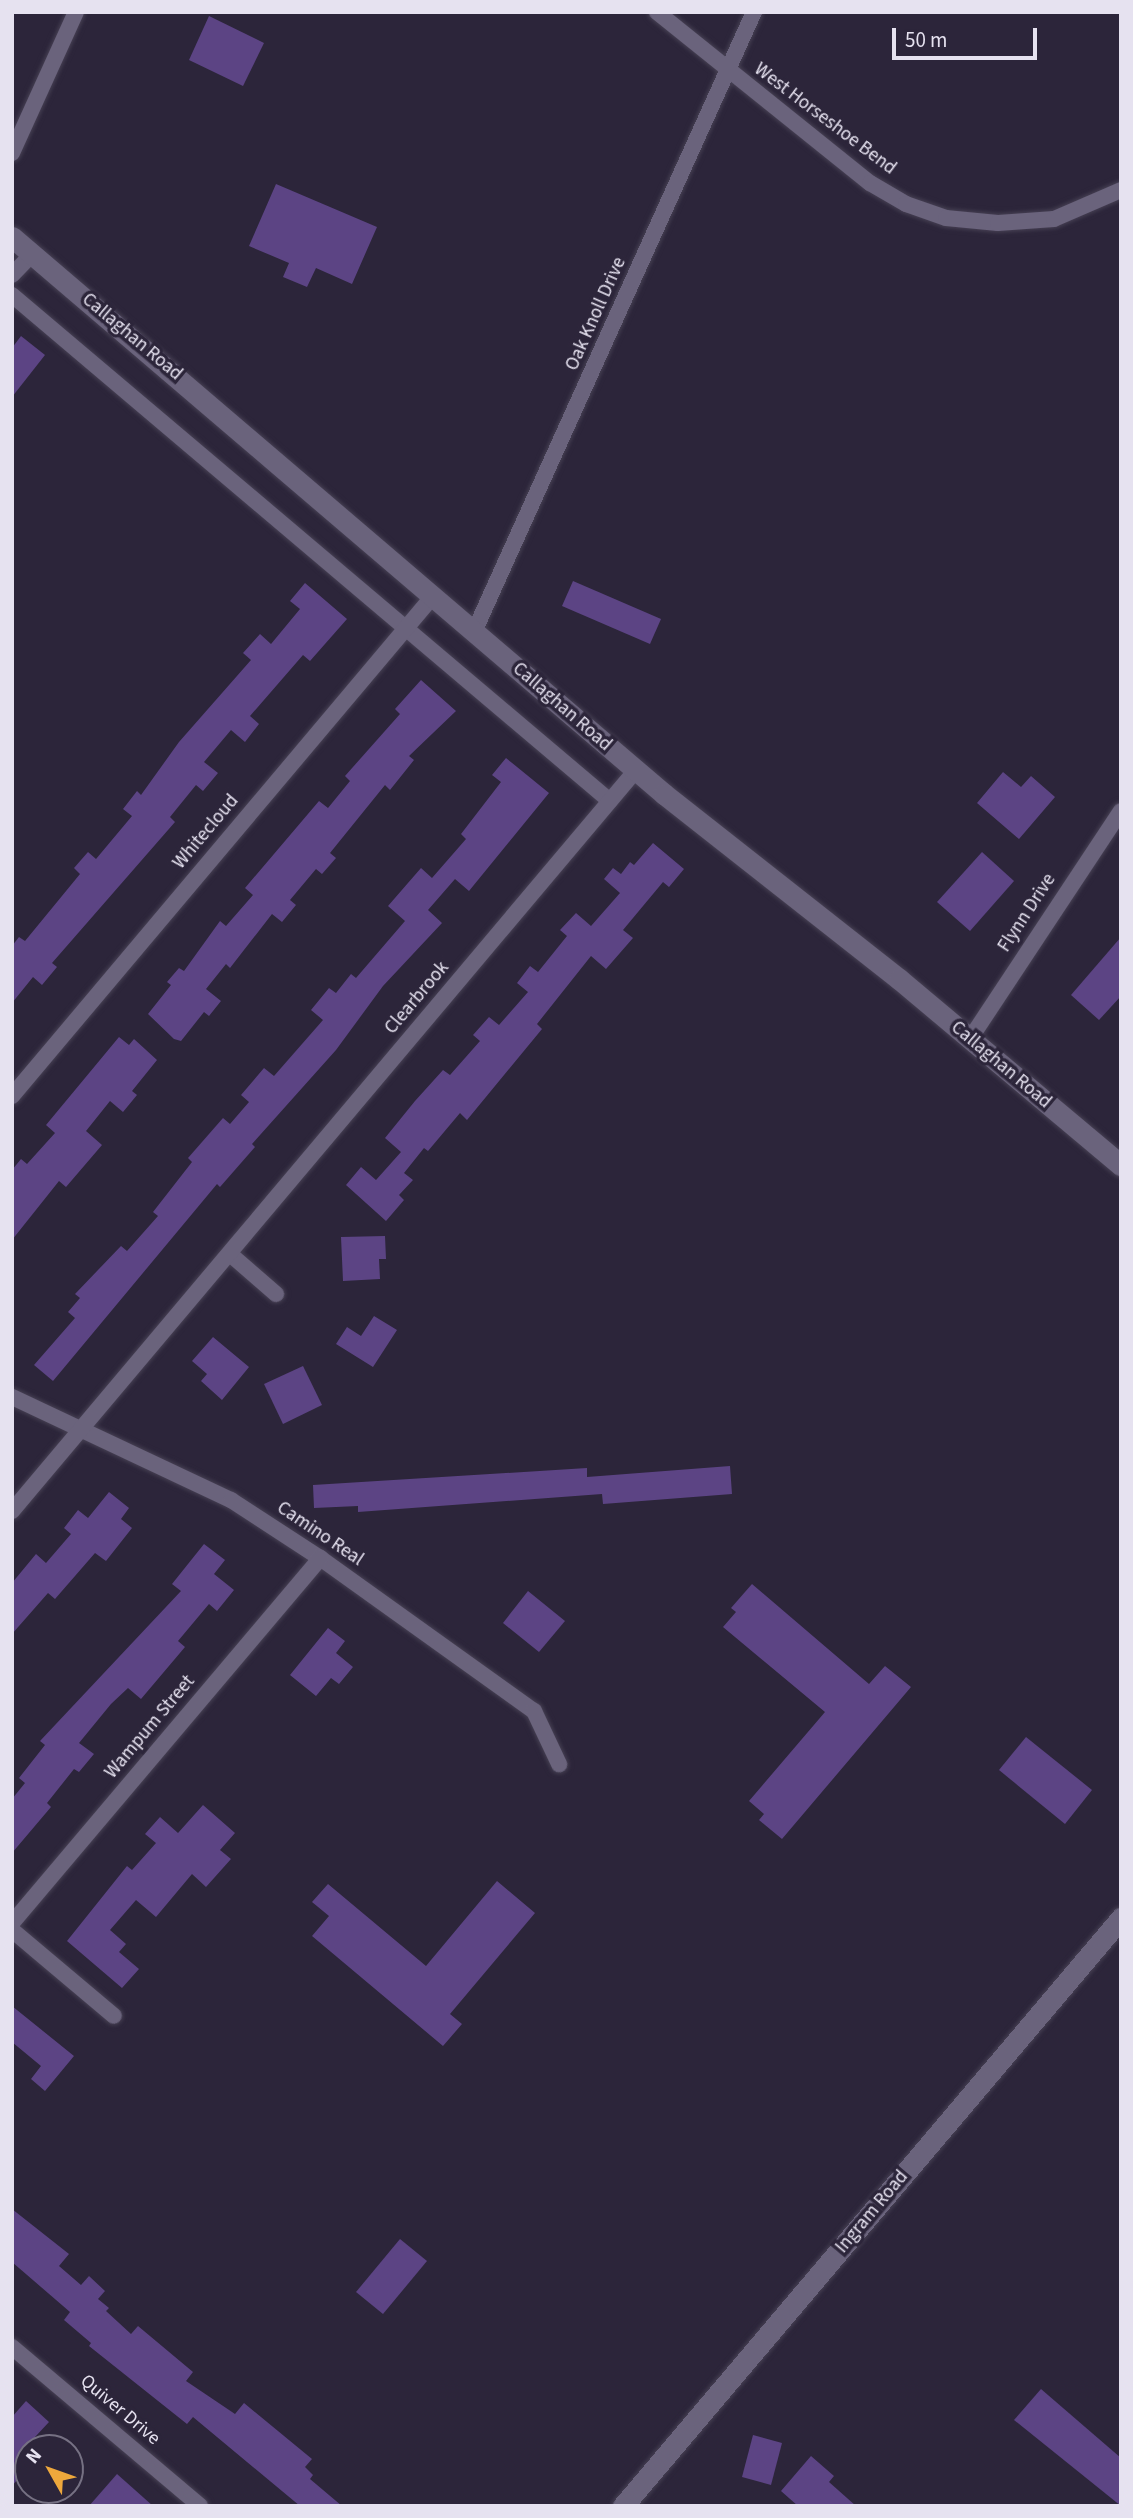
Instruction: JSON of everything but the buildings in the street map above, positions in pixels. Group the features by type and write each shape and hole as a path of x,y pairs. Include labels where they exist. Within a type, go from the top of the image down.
{"main road":[{"name":"Callaghan Road","path":"12,237 636,770 970,1038 1121,1165"},
{"name":"Ingram Road","path":"623,2506 1121,1918"}],"street":[{"path":"12,153 76,12"},
{"name":"West Horseshoe Bend","path":"657,12 727,71 870,183 906,204 974,223 1028,221 1076,211 1121,190"},
{"name":"Oak Knoll Drive","path":"474,632 754,12"},
{"path":"12,275 33,253"},
{"name":"Callaghan Road","path":"12,295 610,801"},
{"name":"Whitecloud","path":"12,1096 433,596"},
{"name":"Clearbrook","path":"12,1511 636,770"},
{"name":"Flynn Drive","path":"970,1038 1121,811"},
{"path":"230,1254 276,1294"},
{"name":"Camino Real","path":"12,1397 231,1500 320,1558 534,1711 559,1764"},
{"name":"Wampum Street","path":"12,1923 320,1558"},
{"path":"12,1930 114,2016"},
{"name":"Quiver Drive","path":"12,2347 200,2506"}]}
